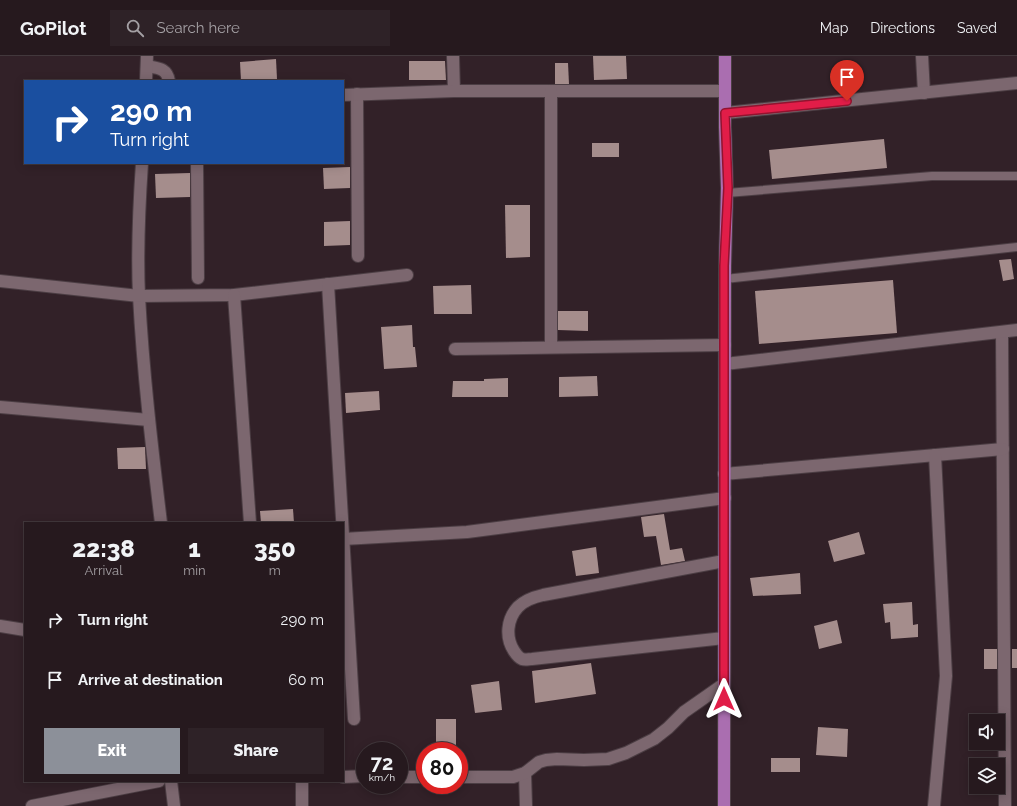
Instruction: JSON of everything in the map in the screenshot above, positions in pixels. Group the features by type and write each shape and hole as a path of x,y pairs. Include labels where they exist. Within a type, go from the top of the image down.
{"highway":[{"path":"724,806 724,474 727,193 724,90 725,56"}],"street":[{"path":"453,56 454,91"},
{"path":"922,56 924,94"},
{"path":"146,80 147,61 164,70 168,74 169,80"},
{"path":"725,113 924,94 1017,83"},
{"path":"344,95 454,91 724,90"},
{"path":"551,91 551,347"},
{"path":"357,94 358,256"},
{"path":"142,164 139,296 149,420 161,522"},
{"path":"197,164 198,278"},
{"path":"0,281 139,296 234,295 407,275"},
{"path":"328,284 343,522"},
{"path":"234,295 250,522"},
{"path":"725,364 1017,330"},
{"path":"1002,332 1005,806"},
{"path":"455,349 725,345"},
{"path":"0,407 149,420"},
{"path":"724,474 1003,450"},
{"path":"934,806 946,676 935,456"},
{"path":"354,719 344,539 467,532 725,498"},
{"path":"724,561 531,598 518,607 511,620 508,635 510,644 516,655 521,659 724,638"},
{"path":"0,626 24,630"},
{"path":"468,777 513,777 526,773 539,762 546,760 608,759 626,753 654,740 684,712 724,684"},
{"path":"526,773 526,806"},
{"path":"344,776 356,776"},
{"path":"32,806 155,782"},
{"path":"171,782 174,806"},
{"path":"302,782 302,806"}],"lane":[{"path":"727,193 932,176 1017,176"},
{"path":"725,279 1017,247"}],"building":[{"path":"593,56 626,56 627,79 594,80"},
{"path":"276,59 277,79 241,80 240,62"},
{"path":"409,61 445,61 446,80 409,80"},
{"path":"555,63 568,63 569,84 555,84"},
{"path":"884,139 887,168 772,179 769,150"},
{"path":"592,143 619,143 619,157 592,157"},
{"path":"350,167 350,188 324,189 323,168"},
{"path":"190,173 190,197 156,198 155,174"},
{"path":"505,205 530,205 530,257 506,258"},
{"path":"350,221 350,245 324,246 324,222"},
{"path":"1011,259 1014,279 1003,281 999,260"},
{"path":"893,280 897,333 759,344 755,291"},
{"path":"471,285 472,314 434,314 433,286"},
{"path":"558,311 588,311 588,331 558,330"},
{"path":"412,325 413,347 415,347 417,367 384,369 381,327"},
{"path":"597,376 598,396 559,397 559,377"},
{"path":"508,378 508,397 452,397 453,381 484,381 484,379"},
{"path":"379,391 380,410 346,413 345,393"},
{"path":"145,447 146,469 118,469 117,448"},
{"path":"293,509 294,522 261,522 260,511"},
{"path":"664,514 670,550 682,548 685,561 661,565 656,536 644,537 641,517"},
{"path":"859,532 865,554 834,562 828,541"},
{"path":"596,547 599,573 576,576 572,551"},
{"path":"800,573 801,594 753,596 750,578"},
{"path":"912,602 913,625 918,624 918,637 891,639 890,622 885,623 883,604"},
{"path":"837,620 842,643 819,649 814,626"},
{"path":"984,649 997,649 997,669 984,669"},
{"path":"1012,649 1017,649 1017,668 1012,668"},
{"path":"591,663 596,694 535,703 532,671"},
{"path":"499,681 502,710 475,713 471,685"},
{"path":"436,719 456,719 456,742 436,742"},
{"path":"818,727 848,729 847,757 816,755"},
{"path":"771,758 800,758 800,772 771,772"}],"route":[{"path":"724,699 724,266 728,188 725,113 847,101"}]}
